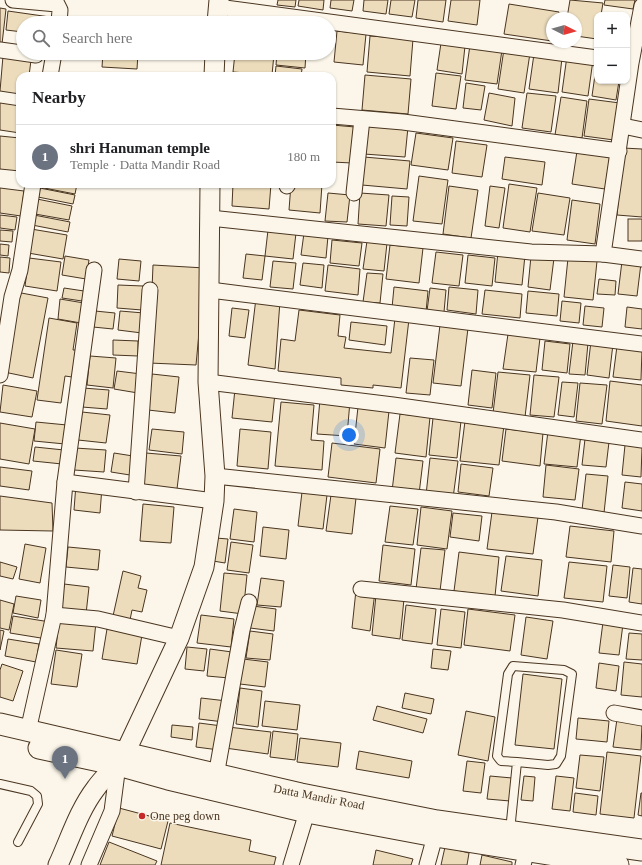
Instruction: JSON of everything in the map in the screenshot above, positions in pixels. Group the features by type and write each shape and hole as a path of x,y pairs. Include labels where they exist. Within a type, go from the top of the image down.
{"main road":[{"name":"Datta Mandir Road","path":"0,724 122,759 168,779 307,812 435,836 525,858 611,864"},
{"name":"Datta Mandir Road","path":"0,738 216,776 429,819 642,850"}],"street":[{"path":"13,0 57,2 60,10 60,16"},
{"path":"630,60 640,35 642,6"},
{"path":"218,10 265,16"},
{"path":"336,25 594,58"},
{"path":"0,50 16,52"},
{"path":"51,72 53,60"},
{"path":"214,72 215,60"},
{"path":"603,254 623,126 627,84"},
{"path":"336,116 403,122 619,151"},
{"path":"354,193 362,119"},
{"path":"623,126 642,130"},
{"path":"0,375 12,297 20,270 32,188"},
{"path":"89,865 112,811 122,759 179,638 204,567 214,501 215,476 208,382 210,188"},
{"path":"210,218 532,252 603,254 642,260"},
{"path":"28,731 54,615 65,482 94,270"},
{"path":"136,492 150,290"},
{"path":"210,290 642,344"},
{"path":"208,382 393,405 642,440"},
{"path":"215,476 556,512 642,526"},
{"path":"65,482 214,501"},
{"path":"361,589 563,610 642,623"},
{"path":"216,776 242,630 249,602"},
{"path":"54,615 98,619 179,638"},
{"path":"614,713 642,718"},
{"path":"58,865 83,809 96,787 122,759"},
{"path":"291,865 307,812"},
{"path":"427,865 435,836"}],"lane":[{"path":"513,666 564,670 572,674 561,756 556,764 548,765 517,762 501,761 497,756 508,674 513,666"},
{"path":"510,831 517,762"},
{"path":"0,784 31,791 37,796 38,804 18,842"}],"building":[{"path":"278,0 296,0 295,7 277,5"},
{"path":"299,0 324,0 323,10 298,6"},
{"path":"331,0 354,0 352,11 330,8"},
{"path":"364,0 388,0 386,14 363,11"},
{"path":"391,0 415,0 412,17 389,14"},
{"path":"418,0 446,0 443,22 416,18"},
{"path":"451,0 480,0 477,25 448,21"},
{"path":"570,0 603,3 602,12 594,12 594,39 582,37 582,12 568,12"},
{"path":"605,0 635,0 633,9 604,5"},
{"path":"509,4 559,12 546,12 546,40 504,34"},
{"path":"0,8 6,9 2,44 0,43"},
{"path":"8,11 43,16 16,16 16,31 6,30"},
{"path":"337,31 366,34 363,65 334,62 334,60 336,60"},
{"path":"370,36 413,39 410,76 367,72"},
{"path":"441,43 465,46 462,74 437,70"},
{"path":"470,45 502,50 497,84 465,80"},
{"path":"504,49 530,53 524,93 498,89"},
{"path":"534,54 562,58 558,93 529,89"},
{"path":"3,56 16,58 16,60 31,60 30,72 16,72 16,93 0,91"},
{"path":"567,56 593,60 588,96 562,92"},
{"path":"102,60 138,60 137,69 102,67"},
{"path":"234,60 273,60 272,72 233,72"},
{"path":"276,60 306,60 305,68 276,65"},
{"path":"276,66 302,69 302,72 275,72"},
{"path":"436,73 461,76 456,109 432,106"},
{"path":"365,75 411,79 408,114 362,110"},
{"path":"594,82 594,84 619,84 616,100 592,96"},
{"path":"466,83 485,86 481,110 463,108"},
{"path":"489,93 515,98 512,126 484,120"},
{"path":"527,93 556,96 551,132 522,128"},
{"path":"561,97 587,101 582,138 555,135"},
{"path":"589,99 620,103 614,140 584,136"},
{"path":"0,103 16,105 16,132 0,130"},
{"path":"366,124 408,127 405,157 364,154"},
{"path":"336,125 355,127 352,163 336,162"},
{"path":"416,133 453,138 448,170 411,165"},
{"path":"0,136 16,138 16,171 0,169"},
{"path":"456,141 487,145 482,177 452,173"},
{"path":"623,148 642,149 642,217 617,215"},
{"path":"577,151 610,156 605,189 572,184"},
{"path":"364,157 410,161 407,189 362,185"},
{"path":"505,157 545,162 542,185 502,179"},
{"path":"419,176 448,180 442,224 413,221"},
{"path":"509,184 537,188 530,232 503,228"},
{"path":"449,186 478,190 471,238 443,234"},
{"path":"490,186 505,188 499,228 485,226"},
{"path":"0,188 24,191 21,216 0,213"},
{"path":"40,188 75,195 73,204 38,197"},
{"path":"44,188 76,188 75,194"},
{"path":"233,188 271,188 269,209 232,206"},
{"path":"291,188 322,188 320,213 289,210"},
{"path":"328,193 350,195 347,222 325,221"},
{"path":"360,193 389,195 386,226 358,224"},
{"path":"538,193 570,198 564,235 532,231"},
{"path":"392,196 409,197 407,226 390,225"},
{"path":"37,199 72,206 69,220 35,214"},
{"path":"572,200 600,204 595,244 567,240"},
{"path":"0,215 17,217 15,230 0,228"},
{"path":"34,215 70,222 68,232 32,225"},
{"path":"628,219 642,219 642,241 628,241"},
{"path":"31,229 67,235 63,259 28,253"},
{"path":"0,230 13,231 12,242 0,241"},
{"path":"268,230 296,233 293,259 265,256"},
{"path":"304,233 328,236 326,258 301,255"},
{"path":"332,240 362,243 359,266 330,263"},
{"path":"367,241 387,243 384,271 363,269"},
{"path":"0,244 9,245 8,256 0,255"},
{"path":"390,245 423,248 419,283 386,279"},
{"path":"436,252 463,255 459,286 432,283"},
{"path":"498,252 525,255 522,285 495,282"},
{"path":"246,254 265,256 262,280 243,278"},
{"path":"468,255 495,258 492,286 465,283"},
{"path":"65,256 89,260 86,279 62,275"},
{"path":"531,256 554,258 550,290 528,287"},
{"path":"0,257 10,258 9,273 0,272"},
{"path":"29,258 61,262 57,291 25,286"},
{"path":"568,258 597,261 593,300 564,297"},
{"path":"119,259 141,261 139,281 117,279"},
{"path":"273,261 296,263 293,289 270,287"},
{"path":"622,261 641,263 637,296 618,294"},
{"path":"303,263 324,265 322,288 300,285"},
{"path":"153,265 205,268 196,365 149,363"},
{"path":"328,265 360,269 358,295 325,291"},
{"path":"367,273 383,274 380,303 363,302"},
{"path":"599,279 616,281 615,295 597,294"},
{"path":"118,285 143,286 142,310 117,308"},
{"path":"394,287 428,291 426,312 392,308"},
{"path":"449,287 478,290 476,314 447,310"},
{"path":"64,288 84,291 82,301 62,298"},
{"path":"430,288 446,290 444,312 427,311"},
{"path":"485,290 522,294 520,318 482,314"},
{"path":"528,291 559,294 557,316 526,313"},
{"path":"16,292 48,298 33,378 4,372"},
{"path":"256,298 280,301 275,369 248,365"},
{"path":"60,299 84,303 81,323 58,319"},
{"path":"562,301 581,303 579,323 560,321"},
{"path":"585,306 604,308 602,327 583,325"},
{"path":"627,307 642,309 642,329 625,327"},
{"path":"232,308 249,310 245,338 229,336"},
{"path":"299,310 340,315 338,336 346,337 344,348 391,353 395,318 409,319 401,388 373,385 373,388 341,385 341,378 278,371 281,339 295,341"},
{"path":"95,311 115,313 113,329 93,327"},
{"path":"120,311 144,313 142,333 118,330"},
{"path":"49,318 77,323 73,350 76,350 72,377 65,376 61,403 37,400"},
{"path":"351,322 387,326 385,345 349,340"},
{"path":"440,325 468,328 461,386 433,383"},
{"path":"508,334 540,338 536,372 503,369"},
{"path":"113,340 138,341 138,356 113,355"},
{"path":"545,341 570,344 567,373 542,370"},
{"path":"573,341 588,343 585,375 569,374"},
{"path":"591,341 613,344 609,378 587,375"},
{"path":"617,346 642,349 641,380 613,377"},
{"path":"90,356 116,358 113,388 87,385"},
{"path":"410,358 434,360 430,395 406,393"},
{"path":"472,370 496,373 492,408 468,405"},
{"path":"117,371 141,374 138,393 114,389"},
{"path":"498,372 530,375 525,417 493,413"},
{"path":"152,374 179,377 175,413 148,410"},
{"path":"534,375 559,377 554,417 530,415"},
{"path":"610,381 642,385 642,426 606,421"},
{"path":"562,382 578,383 574,417 558,415"},
{"path":"580,383 607,385 602,424 576,421"},
{"path":"3,385 37,391 32,417 0,412"},
{"path":"83,388 109,390 107,409 82,407"},
{"path":"235,389 275,393 272,422 232,418"},
{"path":"320,399 350,401 347,436 317,434"},
{"path":"281,402 314,405 311,440 324,441 322,470 275,466"},
{"path":"358,407 389,411 385,448 354,444"},
{"path":"82,412 110,415 106,443 78,440"},
{"path":"400,414 430,417 426,457 395,453"},
{"path":"433,418 461,421 457,458 429,455"},
{"path":"465,421 504,425 499,465 460,461"},
{"path":"36,422 67,425 65,444 34,441"},
{"path":"0,423 35,429 29,464 0,459"},
{"path":"152,429 184,432 182,454 149,450"},
{"path":"240,429 271,432 268,469 237,466"},
{"path":"506,429 543,433 540,466 502,461"},
{"path":"548,431 581,434 577,467 544,464"},
{"path":"585,439 609,442 606,467 582,465"},
{"path":"332,443 380,449 376,483 328,477"},
{"path":"625,445 642,447 641,477 622,475"},
{"path":"35,447 64,450 62,464 33,461"},
{"path":"75,448 106,450 104,472 74,470"},
{"path":"114,453 133,456 130,475 111,472"},
{"path":"146,453 181,456 177,489 143,486"},
{"path":"396,458 423,461 419,494 392,491"},
{"path":"430,458 458,461 453,498 426,495"},
{"path":"461,464 493,468 489,496 458,492"},
{"path":"546,465 579,469 575,500 543,497"},
{"path":"0,467 32,471 29,490 0,486"},
{"path":"586,474 608,476 604,513 582,510"},
{"path":"625,482 642,484 642,511 622,508"},
{"path":"76,484 102,487 100,513 74,510"},
{"path":"302,492 327,495 323,529 298,526"},
{"path":"331,495 356,498 352,534 326,531"},
{"path":"0,496 52,503 53,531 0,530"},
{"path":"143,504 174,507 171,543 140,541"},
{"path":"390,506 418,509 413,545 385,542"},
{"path":"421,507 452,511 447,549 417,545"},
{"path":"234,509 257,512 254,542 230,539"},
{"path":"492,512 538,517 533,554 487,549"},
{"path":"453,513 482,516 479,541 450,537"},
{"path":"570,526 614,531 611,562 566,557"},
{"path":"263,527 289,530 286,559 260,556"},
{"path":"216,538 228,539 225,563 213,561"},
{"path":"231,542 253,545 249,573 227,570"},
{"path":"25,544 46,548 40,583 19,579"},
{"path":"383,545 415,549 411,585 379,581"},
{"path":"68,547 100,550 98,570 66,567"},
{"path":"421,548 445,550 440,591 416,589"},
{"path":"459,552 499,557 495,596 454,591"},
{"path":"506,556 542,560 538,596 501,591"},
{"path":"0,562 17,567 13,579 0,576"},
{"path":"569,562 607,566 603,602 564,598"},
{"path":"613,565 630,567 627,598 609,596"},
{"path":"633,568 642,569 642,604 629,602"},
{"path":"123,571 141,576 138,588 147,590 142,612 132,610 130,620 113,616"},
{"path":"224,573 247,575 243,614 220,611"},
{"path":"261,578 284,581 281,607 257,605"},
{"path":"64,584 89,587 86,614 61,611"},
{"path":"356,590 375,592 370,631 352,628"},
{"path":"376,595 404,599 400,639 372,635"},
{"path":"16,596 41,600 38,618 13,613"},
{"path":"0,600 14,604 9,630 0,628"},
{"path":"406,605 436,609 432,644 402,640"},
{"path":"253,606 276,609 274,631 250,628"},
{"path":"441,609 465,612 461,648 437,645"},
{"path":"468,609 515,615 510,651 464,645"},
{"path":"201,615 234,619 231,647 197,643"},
{"path":"13,616 50,622 47,639 10,633"},
{"path":"526,617 553,621 547,659 521,655"},
{"path":"59,619 96,622 93,651 56,648"},
{"path":"603,622 623,624 619,655 599,653"},
{"path":"107,629 142,635 137,664 102,659"},
{"path":"0,630 4,631 0,650"},
{"path":"250,631 273,634 270,660 246,658"},
{"path":"629,633 642,634 642,660 626,659"},
{"path":"8,639 39,644 36,662 5,656"},
{"path":"187,647 207,649 204,671 185,669"},
{"path":"210,649 232,652 229,678 207,676"},
{"path":"433,649 451,651 448,670 431,668"},
{"path":"56,650 82,654 77,687 51,684"},
{"path":"243,659 268,662 265,687 240,684"},
{"path":"624,662 642,664 642,697 621,695"},
{"path":"599,663 619,666 616,691 596,688"},
{"path":"2,664 23,671 13,701 0,697 0,670"},
{"path":"523,674 562,679 554,749 515,745"},
{"path":"240,688 262,691 258,727 236,724"},
{"path":"405,693 434,699 431,714 402,708"},
{"path":"201,698 227,701 224,722 199,719"},
{"path":"265,701 300,705 297,730 262,726"},
{"path":"377,706 427,719 423,733 373,720"},
{"path":"466,711 495,717 488,761 458,755"},
{"path":"578,718 609,721 607,742 576,739"},
{"path":"617,719 642,722 641,750 613,747"},
{"path":"199,723 222,726 219,750 196,747"},
{"path":"172,725 193,727 192,740 171,737"},
{"path":"228,727 271,732 268,754 225,748"},
{"path":"273,731 298,734 295,760 270,757"},
{"path":"300,738 341,743 338,767 297,762"},
{"path":"359,751 412,761 409,778 356,769"},
{"path":"607,752 641,756 634,818 600,814"},
{"path":"580,755 604,757 600,791 576,788"},
{"path":"467,761 485,763 481,793 463,791"},
{"path":"490,776 512,778 510,801 487,799"},
{"path":"524,776 535,777 533,801 521,800"},
{"path":"556,776 574,778 570,811 552,809"},
{"path":"575,793 598,796 596,815 573,812"},
{"path":"642,793 642,816 638,815"},
{"path":"119,808 168,821 161,849 112,836"},
{"path":"170,823 251,840 249,851 276,857 274,865 161,865"},
{"path":"109,842 157,861 155,865 100,865"},
{"path":"445,847 469,853 467,865 441,865"},
{"path":"376,850 413,859 411,865 373,865"},
{"path":"482,855 512,862 512,865 480,865"}],"place":[{"name":"shri Hanuman temple","path":"65,779"},
{"name":"One peg down","path":"142,816"}]}
